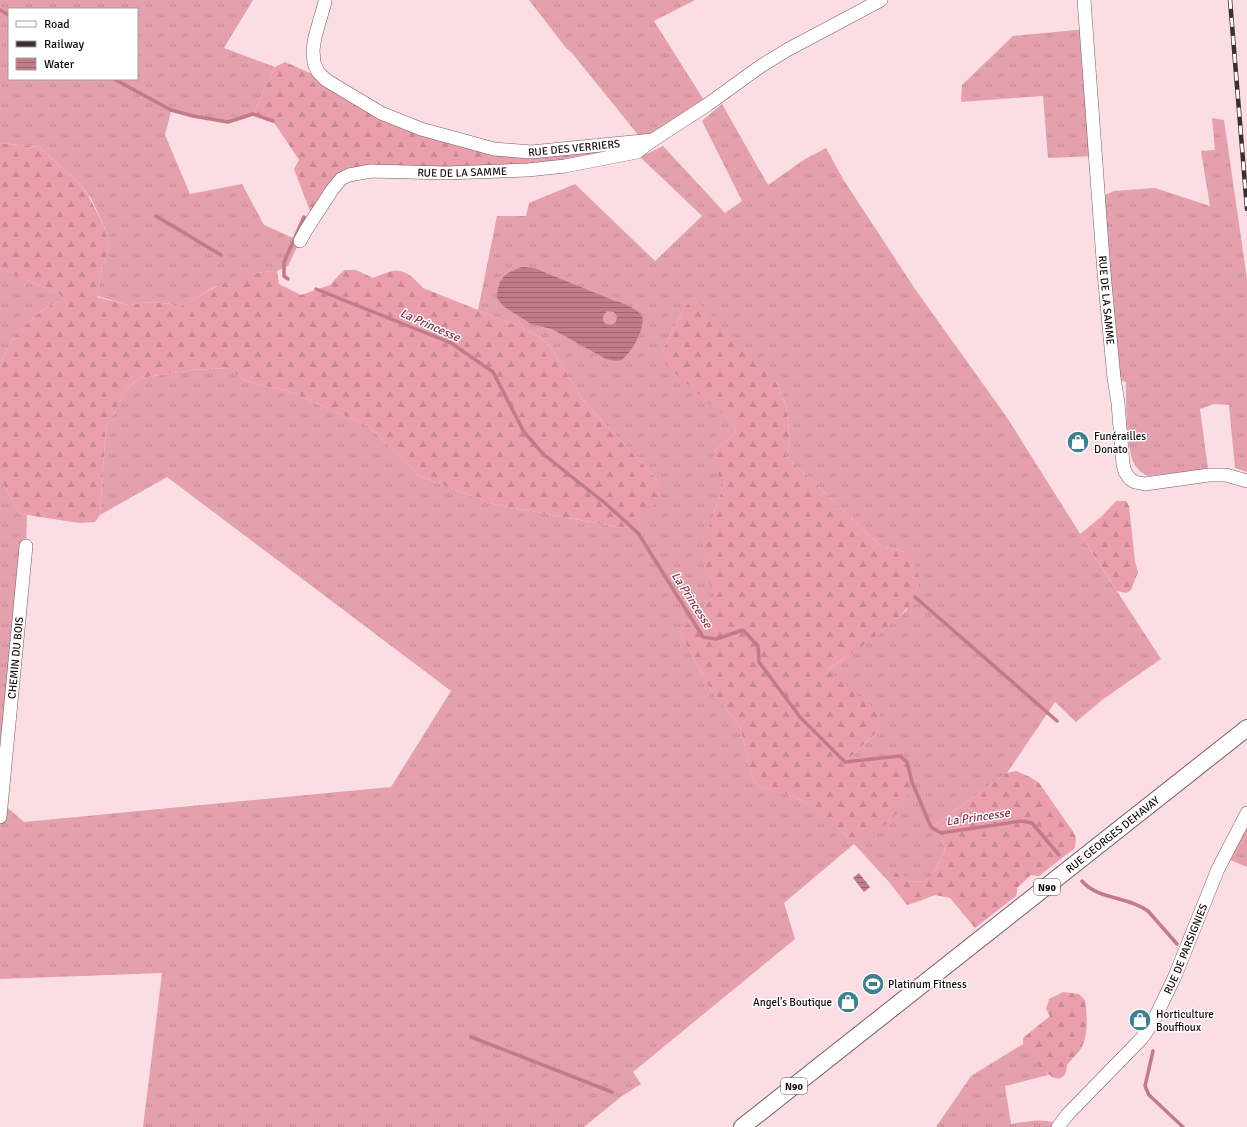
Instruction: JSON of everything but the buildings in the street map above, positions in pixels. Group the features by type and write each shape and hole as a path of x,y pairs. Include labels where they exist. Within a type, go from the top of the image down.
{"main road":[{"name":"RUE GEORGES DEHAVAY","path":"742,1127 1247,728"}],"street":[{"name":"RUE DES VERRIERS","path":"325,2 315,37 313,50 314,63 318,72 326,80 381,113 421,129 494,149 531,152 653,140 703,108 761,66 787,50 881,0"},
{"name":"RUE DE LA SAMME","path":"1084,0 1104,272 1122,455 1125,472 1130,479 1135,482 1145,484 1209,475 1226,475 1247,481"},
{"name":"RUE DE LA SAMME","path":"300,241 332,190 341,179 349,174 371,171 446,173 520,170 565,166 637,152 653,140"},
{"name":"CHEMIN DU BOIS","path":"0,817 26,546"},
{"name":"RUE DE PARSIGNIES","path":"1058,1127 1067,1115 1142,1038 1153,1022 1175,976 1218,869 1247,813"}],"green space":[{"path":"0,0 253,0 224,48 275,67 253,114 228,122 171,111 165,135 190,194 242,184 264,225 300,241 288,266 277,271 260,272 214,287 178,308 171,304 147,302 129,305 97,296 102,269 109,248 104,226 91,198 78,182 39,147 0,143"},
{"path":"529,0 695,0 654,21 707,105 643,141 572,53 566,48"},
{"path":"1086,29 1095,156 1048,158 1043,96 961,102 962,85 1013,36"},
{"path":"285,62 326,80 381,113 494,149 633,142 606,159 349,175 313,219 294,169 299,160 273,121 253,114 275,67"},
{"path":"722,104 768,185 805,159 826,148 843,179 915,289 1006,416 1161,659 1102,700 1076,722 1055,702 1007,773 931,827 941,833 945,851 932,876 924,881 911,882 895,873 889,882 854,844 784,903 795,939 633,1072 641,1084 622,1096 584,1127 143,1127 162,973 0,979 0,817 2,803 24,822 391,787 451,691 167,477 100,515 106,428 127,389 140,378 193,370 228,368 244,380 263,386 286,390 368,426 419,476 493,504 623,528 631,527 659,482 583,400 551,348 542,339 528,330 478,310 497,216 526,216 529,203 575,184 655,261 702,216 638,155 649,153 663,146 725,213 742,201 702,121","holes":["684,308 776,382 786,404 790,440 786,456 881,546 906,552 907,610 887,627 828,670 879,730 845,762 900,756 908,762 912,782 849,839 821,814 798,798 755,786 740,727 711,690 679,632 716,594 705,574 714,512 724,484 714,451 736,432 733,424 661,354"]},
{"path":"1212,118 1224,120 1247,279 1247,472 1235,468 1229,405 1214,404 1200,409 1208,469 1149,476 1138,469 1132,458 1127,425 1126,382 1114,378 1099,206 1105,195 1114,191 1155,188 1210,206 1201,151 1215,150"},
{"path":"0,143 39,147 78,182 88,195 104,226 109,248 102,269 97,297 129,305 147,302 171,304 178,308 225,282 249,274 277,271 279,284 301,295 330,285 345,270 356,270 373,278 389,272 400,271 411,276 423,288 528,330 542,339 551,348 583,400 659,482 659,496 648,512 631,527 623,528 493,504 419,476 368,426 286,390 263,386 244,380 228,368 193,370 140,378 127,389 106,428 100,515 95,522 79,523 21,514 0,478 0,365 7,349 17,333 41,311 59,301 66,301 60,295 0,268"},
{"path":"0,268 60,295 67,302 59,301 41,311 17,333 7,349 0,365"},
{"path":"694,298 776,382 786,404 790,440 786,456 881,546 906,552 914,563 917,571 919,585 915,596 907,608 881,632 828,670 879,713 879,730 846,761 900,756 907,762 912,782 906,799 900,810 888,822 872,834 849,839 821,814 798,798 755,786 740,727 711,690 679,632 716,594 704,574 703,544 724,484 712,465 714,451 736,432 733,424 667,366 661,354 684,308"},
{"path":"0,478 17,509 21,514 27,515 26,546 0,751"},
{"path":"1116,501 1126,501 1129,506 1135,561 1138,572 1131,590 1126,593 1117,591 1080,534 1101,517"},
{"path":"1016,771 1039,783 1076,837 1075,848 1039,876 1031,875 1017,888 1016,896 975,928 950,898 935,895 907,905 889,882 895,873 900,873 911,882 924,881 932,876 945,851 941,833 931,827 1007,773"},
{"path":"1247,822 1247,867 1228,859"},
{"path":"1063,992 1079,994 1085,1000 1087,1025 1085,1038 1080,1050 1067,1065 1064,1075 1061,1078 1056,1078 1046,1072 1035,1060 1023,1044 1023,1038 1050,1016 1046,1009 1049,999"},
{"path":"1023,1044 1048,1075 1005,1086 1011,1124 1029,1121 1048,1121 1059,1125 1058,1127 936,1127 971,1076"}],"water":[{"path":"522,267 534,268 638,311 642,316 642,327 637,340 629,353 619,361 606,359 552,329 531,324 503,306 497,298 501,281 506,274","holes":["607,311 614,312 617,316 616,322 612,325 606,324 603,321 603,316"]},
{"path":"859,873 870,887 864,892 853,878"}],"waterway":[{"name":"La Princesse","path":"0,10 8,14"},
{"name":"La Princesse","path":"116,80 171,110 193,116 228,122 253,114 273,121"},
{"path":"156,216 221,255"},
{"path":"288,279 284,276 284,262 304,217"},
{"name":"La Princesse","path":"316,289 451,343 493,372 524,432 543,454 605,503 638,533 703,637 716,639 743,630 758,646 759,662 800,717 845,762 900,756 907,762 912,782 931,827 941,833 1021,821 1032,823 1059,855"},
{"path":"915,597 1057,721"},
{"name":"La Princesse","path":"1082,881 1096,892 1132,903 1148,911 1177,944"},
{"path":"471,1037 612,1092"},
{"name":"La Princesse","path":"1153,1051 1145,1086 1149,1095 1183,1127"}],"railway":[{"path":"1230,0 1247,209"}],"place":[{"name":"Funérailles Donato","path":"1078,442"},
{"name":"Platinum Fitness","path":"873,984"},
{"name":"Angel's Boutique","path":"848,1002"},
{"name":"Horticulture Bouffioux","path":"1140,1020"}]}
